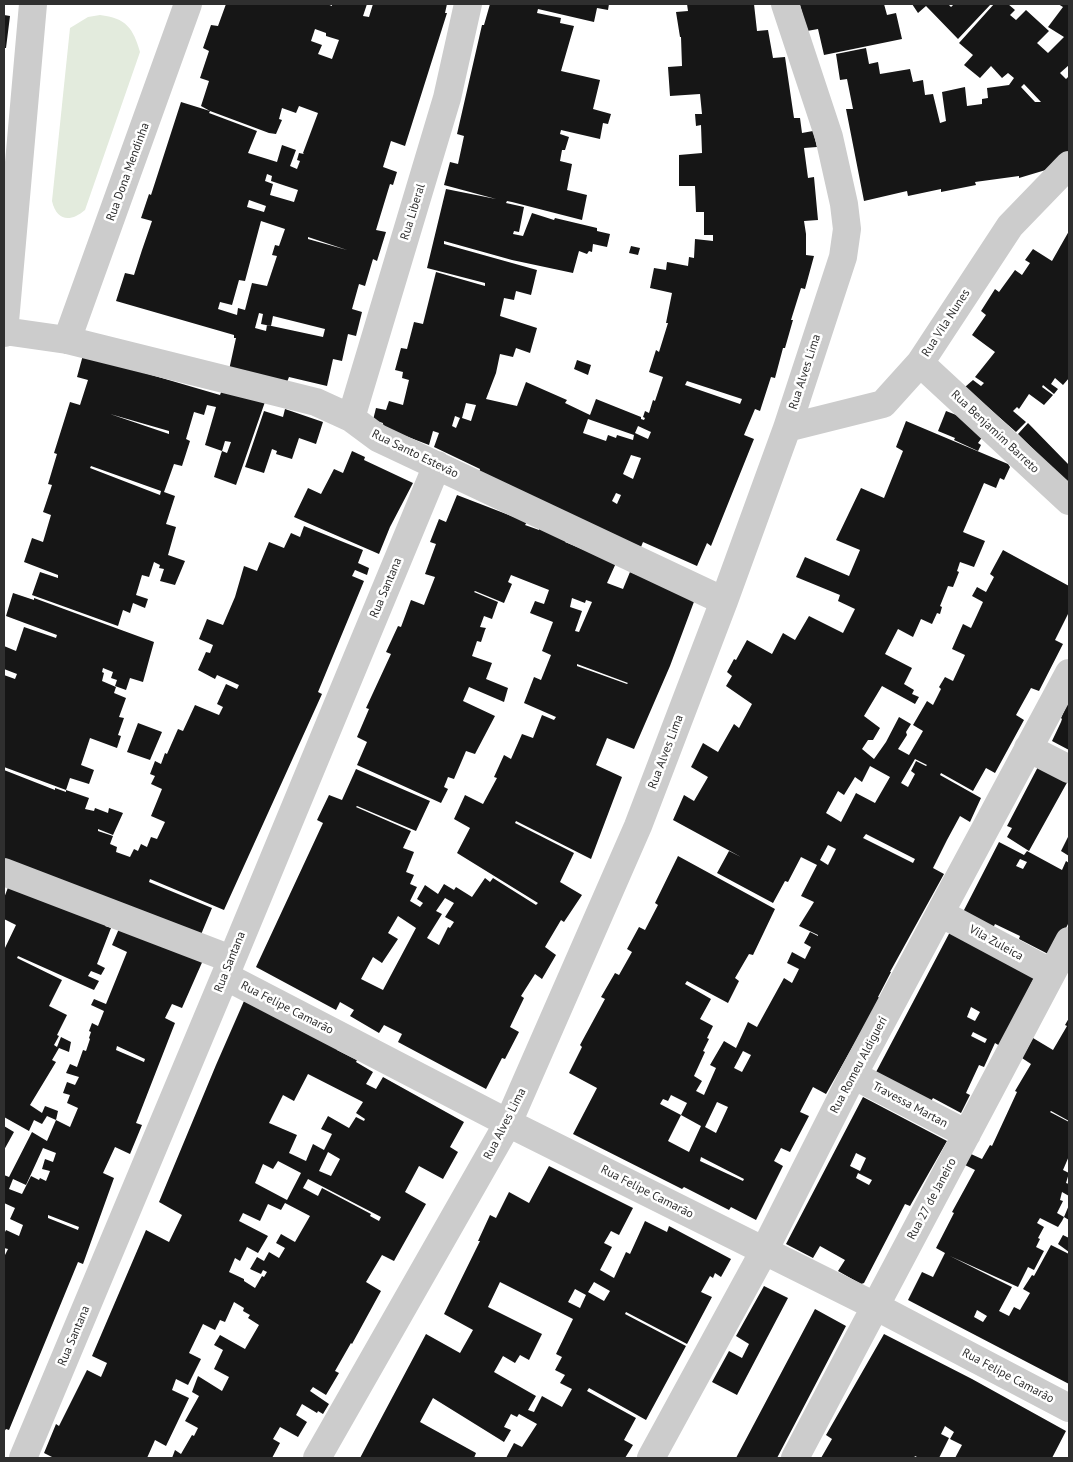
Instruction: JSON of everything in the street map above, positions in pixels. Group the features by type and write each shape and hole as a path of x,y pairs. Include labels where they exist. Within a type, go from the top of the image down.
{"street":[{"path":"4,332 34,4"},
{"name":"Rua Dona Mendinha","path":"67,340 188,4"},
{"name":"Rua Liberal","path":"351,418 447,98 468,4"},
{"name":"Rua Alves Lima","path":"317,1458 508,1123 638,826 724,601 786,428 843,257 847,229 844,204 828,136 785,4"},
{"name":"Rua Vila Nunes","path":"786,428 883,404 920,363 1010,226 1069,165"},
{"name":"Rua Santo Estevão","path":"4,332 67,340 316,402 351,418 378,438 724,601"},
{"name":"Rua Benjamim Barreto","path":"920,363 1069,501"},
{"name":"Rua Santana","path":"23,1458 437,465"},
{"name":"Rua Romeu Aldigueri","path":"651,1458 764,1251 854,1075 1069,673"},
{"path":"1028,748 1069,769"},
{"name":"Rua Felipe Camarão","path":"4,872 228,967 508,1123 875,1306 1069,1408"},
{"name":"Vila Zuleica","path":"940,913 1052,973"},
{"name":"Rua 27 de Janeiro","path":"795,1458 1069,941"},
{"name":"Travessa Martan","path":"854,1075 967,1134"}],"shaded area":[{"path":"109,16 127,26 140,52 85,210 75,217 65,218 57,213 52,201 70,28 88,17"}],"building":[{"path":"226,4 327,4 332,6 332,4 367,4 363,16 369,17 373,4 447,4 445,13 447,13 405,146 391,141 383,167 397,172 393,185 390,184 376,230 386,232 377,261 373,259 365,286 359,284 352,309 362,312 356,336 348,334 342,361 333,359 327,386 289,377 287,382 229,370 236,338 234,338 234,335 116,301 125,273 134,275 152,221 141,218 149,194 151,195 181,102 210,111 201,106 209,81 200,78 209,51 203,48 211,25 218,26","holes":["315,29 326,33 326,36 339,40 332,59 318,54 322,45 311,41","299,106 318,113 304,154 299,153 297,160 300,161 297,169 290,166 296,150 282,145 277,162 248,153 257,131 209,113 210,111 276,134 282,120 279,119 282,108 296,113","267,174 272,176 271,181 298,190 294,202 270,195 273,184 265,181","249,200 266,206 264,212 247,207","261,221 285,229 279,246 275,245 272,255 277,256 267,286 252,283 245,310 238,308 237,315 218,309 220,302 232,305 239,280 245,281","308,237 347,250 308,239","259,313 263,314 261,324 267,325 266,331 255,328","273,316 325,329 323,337 271,326"]},
{"path":"490,4 609,4 608,10 597,8 594,22 538,9 537,13 561,18 560,23 574,26 561,71 600,80 593,109 611,114 608,124 603,123 600,139 561,130 560,134 569,137 565,150 562,150 560,161 572,164 567,190 587,195 582,220 512,202 507,201 506,203 524,207 519,232 514,231 513,234 523,236 532,213 554,220 555,218 597,228 597,231 610,234 607,247 593,244 592,252 589,251 587,254 579,251 573,273 512,260 444,241 444,244 537,270 531,295 516,291 514,300 504,298 500,316 537,328 530,353 516,348 513,357 500,354 496,373 486,399 517,406 526,382 567,400 565,403 590,415 596,399 641,417 644,420 645,411 649,413 663,377 649,372 656,350 659,352 668,323 666,323 672,293 650,288 654,268 666,270 667,262 688,266 689,257 694,258 695,239 713,241 713,235 704,235 704,212 696,212 695,186 679,186 679,155 702,153 701,125 696,126 695,114 702,114 700,94 670,96 668,67 682,66 681,37 676,12 688,11 687,4 754,4 757,31 768,30 773,58 785,57 794,118 800,118 802,133 813,131 817,147 804,148 808,178 814,177 818,220 804,221 806,255 814,256 805,289 801,288 775,378 771,377 760,411 755,409 744,435 754,439 711,546 707,543 697,566 643,542 641,547 479,474 480,469 434,447 439,433 433,431 429,445 382,427 383,423 373,420 376,408 386,410 389,401 403,405 409,380 402,378 403,372 395,370 401,348 407,349 414,322 423,324 436,272 485,286 485,283 427,268 446,189 496,199 444,185 450,162 458,164 464,136 457,134 482,25 484,25","holes":["687,381 742,399 740,404 685,385","466,403 476,405 471,421 462,418","455,416 460,418 456,428 452,426","588,419 634,435 633,440 617,435 616,438 608,435 606,441 583,433","638,426 651,432 648,439 635,433","631,455 641,458 633,479 623,474","616,493 621,495 617,504 612,501"]},
{"path":"884,4 887,15 896,13 902,39 824,55 818,29 807,31 800,5"},
{"path":"912,4 950,4 951,7 954,4 991,4 958,39 926,6 918,13"},
{"path":"994,4 1008,4 1015,10 1010,15 1016,20 1026,10 1049,31 1037,43 1048,53 1064,37 1048,27 1063,7 1058,4 1069,4 1069,65 1060,73 1066,79 1069,76 1069,152 1049,169 1019,178 1019,176 975,182 976,185 941,192 941,189 908,196 907,191 864,201 846,109 853,109 847,79 840,80 836,54 866,48 869,64 878,62 880,74 910,69 913,82 923,80 925,95 933,94 940,123 946,121 942,92 965,87 967,106 982,104 982,99 988,98 987,88 1009,85 1014,78 1008,73 1002,78 991,66 980,78 964,65 973,55 959,43","holes":["1024,84 1041,102 1035,102 1021,87"]},
{"path":"4,15 10,16 6,48 4,48"},
{"path":"1069,231 1069,378 1063,385 1055,378 1051,384 1058,389 1054,394 1043,385 1042,387 1053,395 1044,405 1029,394 1019,409 1017,407 1013,411 1026,422 1016,432 965,387 973,380 981,386 984,383 975,377 995,352 972,335 986,315 981,311 995,289 999,292 1015,270 1022,275 1030,263 1025,260 1033,249 1052,261"},
{"path":"631,246 640,248 638,255 629,253"},
{"path":"83,355 220,395 222,390 266,399 236,485 214,477 222,451 205,445 216,407 207,405 204,415 194,412 186,439 190,441 182,466 174,464 164,492 175,496 166,524 176,527 168,555 185,561 175,585 160,581 164,569 159,568 160,565 154,562 149,577 142,575 136,595 148,599 145,608 133,603 130,613 123,610 118,626 32,595 40,572 58,578 58,575 24,562 32,538 43,542 51,515 43,512 52,485 48,484 57,454 54,453 70,402 80,405 88,380 77,377","holes":["110,414 169,431 169,434","225,441 231,442 227,453 222,451","91,466 161,491 160,495 90,468"]},
{"path":"577,360 591,365 588,375 574,369"},
{"path":"285,409 323,422 316,444 299,438 292,459 276,454 277,451 272,449 264,473 245,467 264,411 283,417"},
{"path":"946,411 964,418 983,436 978,443 981,445 978,451 938,431"},
{"path":"906,421 1008,464 1010,467 1004,480 1000,478 996,488 984,483 963,532 985,541 974,567 960,562 957,571 959,572 953,587 948,586 940,606 942,607 940,614 937,613 932,624 921,619 913,637 898,629 885,654 912,668 904,684 914,690 912,694 919,697 915,704 882,686 864,716 880,728 873,740 868,740 862,749 874,759 886,742 899,717 911,724 906,732 907,735 898,749 909,755 923,731 913,725 927,701 933,705 941,689 939,687 945,677 953,681 965,655 952,649 963,624 971,628 983,602 972,596 977,587 986,592 994,577 990,574 1003,550 1069,586 1069,612 1055,640 1063,644 1039,691 1031,688 1016,715 1024,720 995,773 986,768 973,791 941,773 940,775 981,798 970,822 960,816 947,840 933,868 944,874 890,972 878,997 880,998 826,1094 813,1087 800,1112 809,1116 790,1152 781,1148 774,1161 783,1166 756,1220 731,1207 729,1210 684,1187 682,1189 573,1134 597,1088 569,1073 582,1047 580,1045 605,999 601,997 615,973 619,975 632,952 627,949 639,927 645,930 658,905 655,903 678,856 775,909 753,955 749,954 735,978 739,981 728,1003 687,981 685,984 711,999 700,1019 713,1026 703,1051 705,1052 694,1076 702,1081 696,1091 704,1095 716,1068 710,1065 724,1041 736,1048 748,1022 757,1027 784,978 792,983 799,969 787,963 792,952 805,959 811,947 804,943 810,932 818,936 799,926 814,902 801,896 817,865 801,857 788,882 785,881 773,903 717,873 729,851 741,857 673,820 684,795 694,801 708,777 691,767 703,743 718,752 734,724 739,728 752,704 726,686 732,676 727,672 747,640 772,654 783,633 795,640 809,616 843,633 855,609 838,601 840,595 796,577 805,557 849,576 860,550 836,540 861,488 884,498 903,451 896,447","holes":["915,759 927,765 916,761 911,771 915,774 908,787 901,783","870,766 890,777 875,803 856,793 841,822 826,813 838,791 844,795 855,777 862,782","866,834 915,859 913,863 863,838","828,845 836,849 828,865 820,860","743,1051 751,1055 742,1072 734,1068","671,1095 687,1103 681,1115 660,1104 663,1099 668,1101","717,1102 728,1107 716,1133 705,1127","681,1115 701,1126 689,1152 668,1141","701,1157 744,1179 743,1181 700,1161"]},
{"path":"1028,423 1069,465 1069,485 1018,434"},
{"path":"352,451 365,457 364,460 413,483 390,527 379,554 294,517 308,488 321,494 334,469 343,473"},
{"path":"457,495 527,522 525,525 539,530 539,528 567,539 565,542 616,563 607,583 623,589 630,572 695,599 670,666 634,749 607,738 596,765 622,777 591,859 516,821 515,823 574,853 560,882 582,895 564,922 561,920 545,947 556,955 542,979 535,974 521,996 524,998 510,1027 519,1032 505,1059 502,1058 486,1089 398,1042 402,1034 384,1025 379,1033 350,1016 354,1010 340,1002 336,1010 256,967 323,823 317,820 329,795 342,800 356,769 430,801 416,831 356,807 411,831 403,848 414,852 406,872 414,875 410,884 417,887 410,901 420,907 423,903 417,899 425,885 438,894 444,884 454,890 456,887 472,897 485,878 490,882 493,878 536,905 538,903 457,853 470,828 454,819 465,795 483,804 497,778 494,777 504,755 511,759 522,734 533,738 542,715 554,720 556,717 524,703 534,677 541,680 551,655 542,651 553,622 530,613 535,601 544,604 549,590 511,575 508,582 512,584 504,603 474,592 498,602 492,619 484,616 480,627 486,628 481,642 477,641 472,656 492,663 486,679 508,688 504,702 469,687 463,701 495,716 475,754 466,751 454,779 448,777 444,787 448,789 441,803 357,765 367,742 357,737 369,709 366,708 391,654 386,652 398,626 401,627 411,600 424,605 435,577 425,574 436,544 430,542 439,519 446,522","holes":["572,598 585,603 586,600 592,602 579,632 575,631 582,611 570,607","577,664 628,683 627,684 577,666","445,898 454,903 445,917 454,922 450,928 448,927 439,945 427,938 442,914 436,911","398,916 416,928 383,990 361,979 373,957 382,963 398,939 388,933"]},
{"path":"304,526 363,550 358,563 369,568 367,575 355,570 352,576 364,581 318,692 322,694 224,910 150,879 149,882 212,908 200,937 4,865 4,770 55,790 55,788 66,792 66,790 89,798 85,809 94,811 95,808 108,813 109,808 123,813 113,835 98,829 98,831 113,836 110,844 117,847 116,852 130,857 134,849 138,851 141,844 147,847 151,837 157,839 165,822 151,816 162,789 151,784 155,776 150,774 155,761 161,764 178,729 183,731 195,705 219,715 223,707 217,704 226,684 237,689 239,685 217,675 215,679 198,670 206,652 210,653 213,645 199,639 207,619 223,625 235,597 244,566 257,571 269,542 284,548 291,533 300,537"},
{"path":"13,593 34,600 34,598 154,642 143,682 130,678 126,690 115,686 117,680 111,678 113,672 103,668 102,681 116,687 114,693 126,698 119,717 124,718 118,735 121,736 117,748 90,738 81,765 94,770 89,784 70,778 66,790 4,767 4,675 15,679 17,674 4,669 4,646 16,651 24,627 56,638 57,635 6,616"},
{"path":"1069,700 1069,750 1052,741"},
{"path":"138,723 162,732 150,760 127,752"},
{"path":"1040,763 1069,779 1029,851 1007,837 1012,828 1007,826"},
{"path":"1069,835 1069,856 1061,851"},
{"path":"999,842 1024,855 1027,851 1062,870 1066,861 1069,863 1069,922 1052,956 1019,939 1020,936 995,924 993,928 963,912","holes":["1020,859 1027,862 1023,869 1016,866"]},
{"path":"12,877 107,922 105,926 111,928 97,964 105,968 101,975 91,971 88,976 99,981 94,990 18,956 17,958 62,980 49,1006 67,1015 54,1045 57,1047 61,1037 71,1042 69,1052 59,1048 52,1060 56,1062 30,1105 42,1113 45,1106 58,1111 56,1120 47,1116 42,1124 34,1120 29,1131 4,1117 4,950 16,925 4,919 4,898"},
{"path":"121,924 204,958 182,1008 172,1004 165,1018 175,1023 136,1123 142,1125 130,1154 115,1147 103,1173 114,1178 83,1264 78,1262 9,1430 6,1429 4,1432 4,1257 8,1249 4,1248 4,1234 6,1230 19,1236 23,1225 10,1219 15,1208 4,1203 4,1175 9,1177 32,1132 47,1141 56,1120 70,1127 78,1108 67,1103 70,1095 63,1093 67,1082 75,1085 79,1077 66,1073 70,1064 77,1067 83,1050 86,1051 92,1023 98,1026 104,1011 91,1005 94,999 106,1004 127,952 112,945","holes":["117,1046 145,1059 144,1062 116,1050","43,1148 56,1153 53,1162 45,1159 42,1169 50,1171 46,1181 31,1176 22,1194 9,1189 13,1179 26,1185","48,1215 79,1227 78,1230 48,1218"]},
{"path":"951,930 1036,974 1000,1046 995,1043 984,1067 979,1065 966,1093 970,1095 961,1113 933,1098 930,1103 875,1074","holes":["971,1007 980,1012 975,1021 967,1017","973,1032 987,1039 985,1043 971,1036"]},
{"path":"244,1001 339,1045 337,1050 357,1060 356,1062 373,1072 366,1084 376,1089 383,1077 464,1122 450,1147 458,1152 443,1179 419,1166 405,1192 426,1204 394,1261 382,1255 366,1282 381,1291 335,1371 339,1373 326,1395 313,1387 310,1391 329,1404 323,1414 318,1411 317,1413 302,1404 296,1415 307,1422 298,1437 280,1427 273,1439 280,1443 272,1458 172,1458 175,1450 181,1454 198,1428 185,1421 199,1396 192,1392 198,1376 222,1391 229,1377 214,1369 223,1350 214,1345 220,1335 245,1349 259,1325 248,1318 250,1315 243,1311 244,1308 234,1302 225,1322 220,1320 215,1330 203,1324 189,1353 201,1359 188,1385 176,1379 172,1390 189,1398 166,1446 155,1440 147,1458 54,1458 44,1453 56,1424 59,1426 87,1370 101,1377 107,1363 92,1356 146,1230 169,1242 182,1215 159,1202","holes":["308,1074 363,1102 356,1113 365,1119 364,1121 356,1117 349,1128 328,1116 321,1129 332,1134 324,1150 313,1144 306,1161 289,1153 297,1135 269,1123 283,1095 294,1101","328,1152 340,1159 331,1176 319,1171","278,1161 301,1173 287,1200 255,1183 263,1164 273,1169","308,1179 381,1217 379,1221 370,1216 371,1214 322,1188 318,1196 303,1188","285,1203 310,1216 295,1242 281,1234 276,1243 285,1248 279,1258 269,1252 264,1261 257,1257 250,1269 261,1274 263,1270 267,1272 264,1277 262,1276 255,1288 244,1281 244,1279 229,1272 235,1258 240,1261 247,1247 258,1253 268,1236 239,1221 243,1213 260,1221 268,1204 281,1210"]},
{"path":"1069,1018 1069,1121 1050,1112 1069,1122 1069,1156 1063,1170 1069,1173 1066,1183 1069,1184 1069,1196 1062,1192 1060,1200 1063,1201 1057,1213 1064,1217 1058,1227 1040,1218 1037,1223 1044,1227 1036,1247 1044,1251 1034,1270 1028,1267 1018,1287 950,1256 1012,1287 999,1311 1009,1316 1014,1307 1020,1310 1030,1293 1023,1289 1032,1275 1034,1276 1051,1245 1069,1254 1069,1384 908,1300 922,1272 933,1277 945,1253 936,1248 954,1213 952,1212 975,1170 965,1165 971,1154 982,1159 990,1145 992,1146 1017,1092 1015,1091 1031,1064 1022,1058 1033,1038 1053,1050 1067,1026 1065,1025","holes":["977,1310 987,1316 983,1322 974,1317"]},
{"path":"863,1097 947,1141 910,1206 905,1204 864,1283 861,1284 838,1271 845,1260 820,1246 813,1258 786,1244","holes":["856,1153 866,1158 860,1171 850,1166","858,1173 872,1180 869,1185 856,1178"]},
{"path":"4,1126 14,1132 4,1150"},
{"path":"549,1166 633,1208 619,1235 611,1231 604,1243 612,1247 600,1270 614,1278 626,1252 630,1254 645,1221 667,1232 669,1226 731,1259 721,1277 715,1273 713,1278 710,1276 701,1292 712,1297 687,1344 626,1312 625,1314 686,1346 646,1420 589,1388 587,1391 636,1418 624,1440 633,1445 625,1458 506,1458 514,1443 522,1447 537,1424 519,1414 517,1417 511,1414 504,1427 511,1430 504,1442 433,1398 420,1422 476,1453 474,1458 360,1458 426,1334 460,1353 473,1330 444,1314 480,1241 478,1241 490,1215 496,1218 509,1192 529,1203","holes":["500,1282 573,1319 556,1354 562,1357 555,1370 565,1375 560,1383 572,1389 562,1407 542,1396 534,1412 528,1410 536,1396 494,1372 503,1356 515,1363 520,1355 529,1360 542,1334 488,1307","594,1282 610,1291 604,1301 588,1292","575,1289 586,1295 580,1308 568,1302"]},
{"path":"1069,1205 1069,1220 1064,1217"},
{"path":"1063,1235 1069,1238 1069,1252 1058,1244"},
{"path":"764,1286 788,1298 737,1395 712,1382 729,1351 742,1358 749,1344 736,1336"},
{"path":"815,1309 846,1326 777,1458 736,1458"},
{"path":"884,1334 972,1379 1066,1431 1052,1458 955,1458 962,1445 950,1439 954,1432 945,1426 941,1434 949,1438 939,1458 919,1458 915,1456 914,1458 821,1458 832,1439 826,1435"}]}
